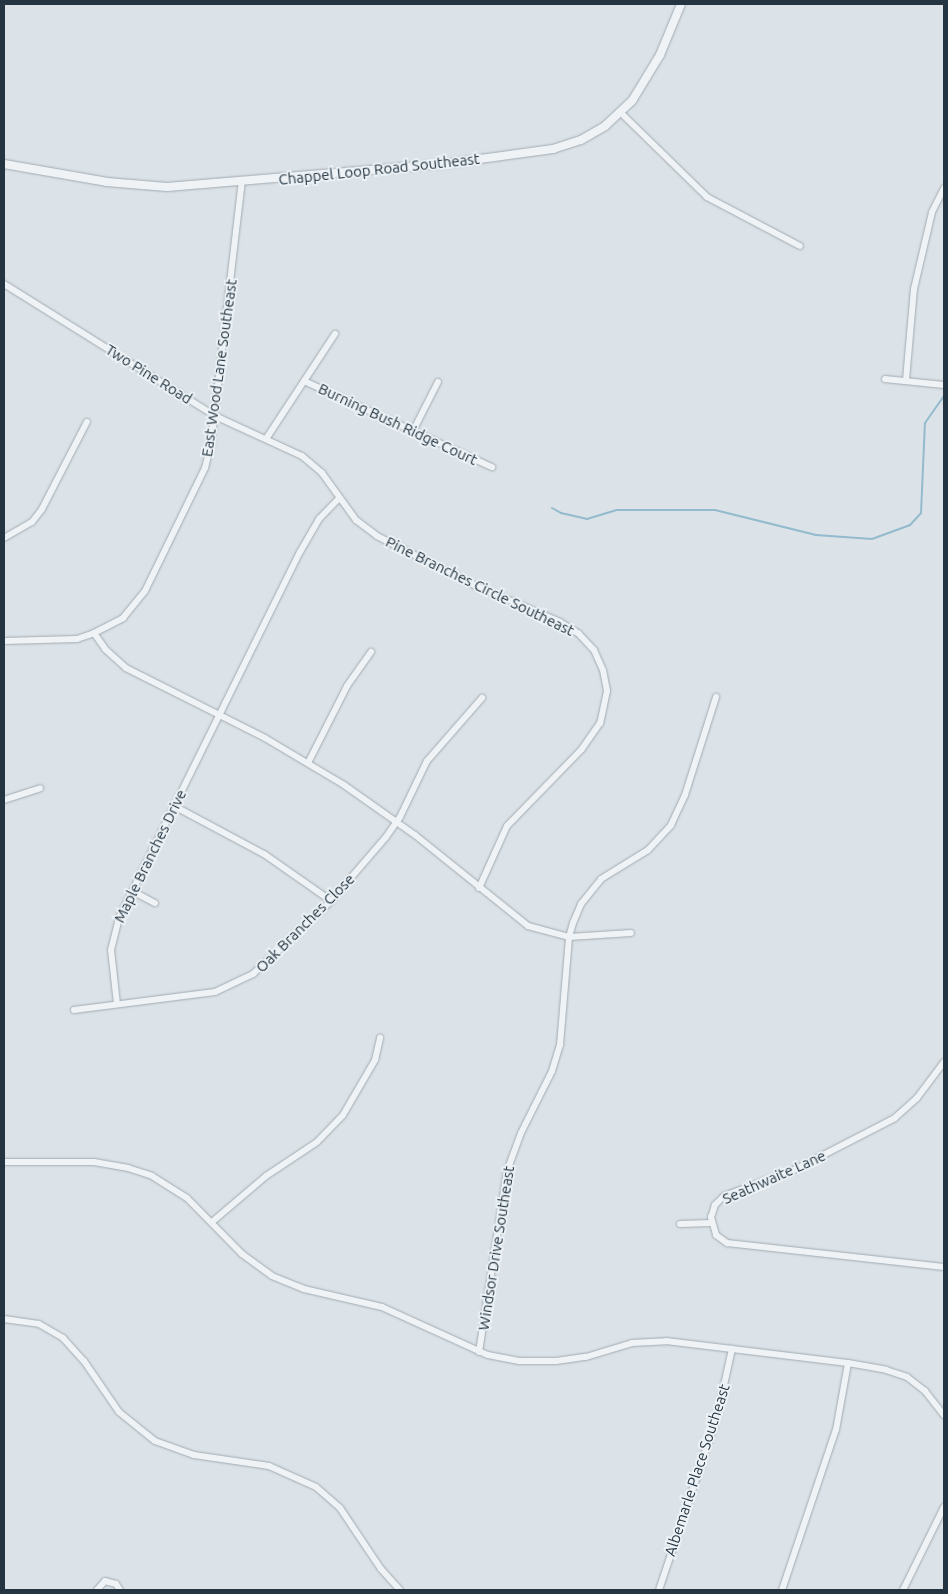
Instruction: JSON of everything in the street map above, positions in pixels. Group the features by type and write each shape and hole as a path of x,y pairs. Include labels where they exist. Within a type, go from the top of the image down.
{"street":[{"name":"Chappel Loop Road Southeast","path":"4,164 135,186 242,182 546,151 581,140 620,113 652,69 681,4"},
{"path":"620,113 707,197 800,246"},
{"name":"East Wood Lane Southeast","path":"4,641 77,639 94,633 123,618 145,591 205,468 215,416 242,182"},
{"path":"906,380 914,289 932,212 944,188"},
{"name":"Two Pine Road","path":"4,284 215,416 310,461 339,498"},
{"path":"266,439 335,334"},
{"path":"885,379 944,385"},
{"name":"Burning Bush Ridge Court","path":"304,381 492,467"},
{"path":"413,431 438,382"},
{"path":"4,538 32,522 42,509 87,422"},
{"path":"220,714 306,539 320,518 339,498"},
{"name":"Pine Branches Circle Southeast","path":"339,498 356,520 388,542 570,627 594,650 603,670 606,701 596,731 507,826 479,888"},
{"path":"94,633 105,649 126,668 220,714 308,763 397,822 528,926 569,937 631,934"},
{"path":"308,763 347,686 371,652"},
{"name":"Windsor Drive Southeast","path":"479,1352 507,1170 521,1133 548,1082 560,1045 569,937 581,904 594,887 609,873 648,850 671,825 685,795 716,697"},
{"name":"Oak Branches Close","path":"74,1010 215,992 234,985 253,974 331,901 397,822 427,761 482,698"},
{"name":"Maple Branches Drive","path":"117,1004 111,961 112,940 132,891 220,714"},
{"path":"4,800 40,788"},
{"path":"174,806 264,854 331,901"},
{"path":"132,891 155,903"},
{"path":"212,1222 266,1176 317,1142 343,1115 375,1060 380,1038"},
{"name":"Seathwaite Lane","path":"944,1062 917,1098 896,1118 796,1169 724,1196 715,1205 712,1223 716,1235 734,1244 944,1267"},
{"path":"4,1162 94,1162 128,1168 175,1189 212,1222 250,1261 282,1281 382,1307 479,1352 509,1360 544,1362 586,1357 641,1341 666,1340 848,1363 886,1370 906,1377 925,1391 943,1410"},
{"path":"680,1224 712,1223"},
{"path":"4,1319 39,1324 63,1338 84,1361 118,1412 155,1441 194,1455 269,1466 316,1487 340,1508 381,1569 400,1590"},
{"name":"Albemarle Place Southeast","path":"659,1590 717,1417 732,1349"},
{"path":"782,1590 836,1430 848,1363"},
{"path":"903,1590 944,1507"},
{"path":"97,1590 102,1582 109,1581 120,1590"}],"waterway":[{"path":"552,508 561,513 587,519 617,510 715,510 816,535 872,539 910,525 921,513 925,423 944,396"}]}
